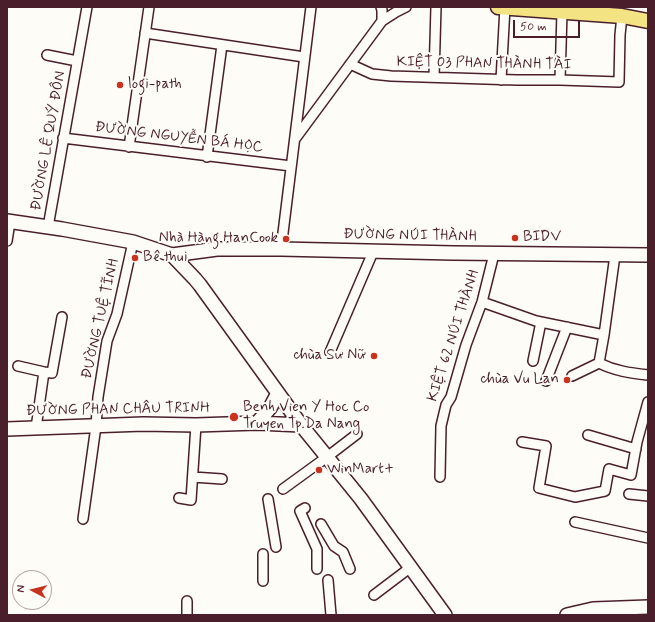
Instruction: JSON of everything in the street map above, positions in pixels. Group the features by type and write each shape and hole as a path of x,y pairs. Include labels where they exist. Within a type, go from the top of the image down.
{"main road":[{"path":"498,7 622,16 648,16"},
{"path":"622,16 648,21"},
{"path":"9,221 133,242 172,256 195,279 301,425 361,499 445,615"},
{"name":"ĐƯỜNG NÚI THÀNH","path":"172,256 217,248 494,254 648,255"},
{"path":"257,422 270,408 278,393"},
{"name":"ĐƯỜNG PHAN CHÂU TRINH","path":"7,429 143,424 196,425 257,422 301,425"},
{"path":"568,615 593,608 648,608"}],"street":[{"name":"ĐƯỜNG LÊ QUÝ ĐÔN","path":"48,227 86,7"},
{"path":"129,147 149,7"},
{"path":"281,249 311,7"},
{"path":"381,7 382,21"},
{"path":"294,140 382,21 406,7"},
{"path":"434,78 436,7"},
{"path":"502,80 505,8"},
{"path":"560,80 562,12"},
{"name":"KIỆT 03 PHAN THÀNH TÀI","path":"350,64 372,74 391,76 619,82 622,16"},
{"path":"145,33 304,56"},
{"path":"207,157 222,45"},
{"name":"ĐƯỜNG LÊ QUÝ ĐÔN","path":"47,55 77,61"},
{"name":"ĐƯỜNG NGUYỄN BÁ HỌC","path":"64,138 207,157 291,166"},
{"path":"7,241 9,221"},
{"name":"ĐƯỜNG TUỆ TĨNH","path":"83,519 96,426 98,397 107,341 117,314 133,242"},
{"path":"330,352 373,252"},
{"name":"KIỆT 62 NÚI THÀNH","path":"440,477 441,426 446,405 451,397 466,345 482,302 494,254"},
{"path":"599,363 615,255"},
{"path":"482,302 541,322 604,335"},
{"path":"18,366 44,372 52,372 62,317"},
{"path":"534,361 541,322"},
{"path":"546,381 567,327"},
{"path":"599,363 624,372 648,375"},
{"path":"572,376 599,363"},
{"path":"36,428 44,372"},
{"path":"522,442 546,446 539,488 575,497 605,491 609,469 631,474 648,402"},
{"path":"179,498 191,500 196,425"},
{"path":"283,489 357,434"},
{"path":"588,435 636,449"},
{"path":"193,477 222,479"},
{"path":"630,494 648,496"},
{"path":"268,499 276,547"},
{"path":"305,508 300,511 317,549 317,569"},
{"path":"575,522 648,538"},
{"path":"321,524 334,546 343,552 350,569"},
{"path":"263,554 263,581"},
{"path":"374,596 411,567"},
{"path":"328,580 331,615"},
{"path":"187,602 187,615"}],"place":[{"name":"logi-path","path":"120,85"},
{"name":"BIDV","path":"515,238"},
{"name":"Nhà Hàng HanCook","path":"286,239"},
{"name":"Bê thui","path":"135,258"},
{"name":"chùa Sư Nữ","path":"374,356"},
{"name":"chùa Vu Lan","path":"567,380"},
{"name":"Benh Vien Y Hoc Co Truyen Tp.Da Nang","path":"234,417"},
{"name":"WinMart+","path":"319,470"}]}
